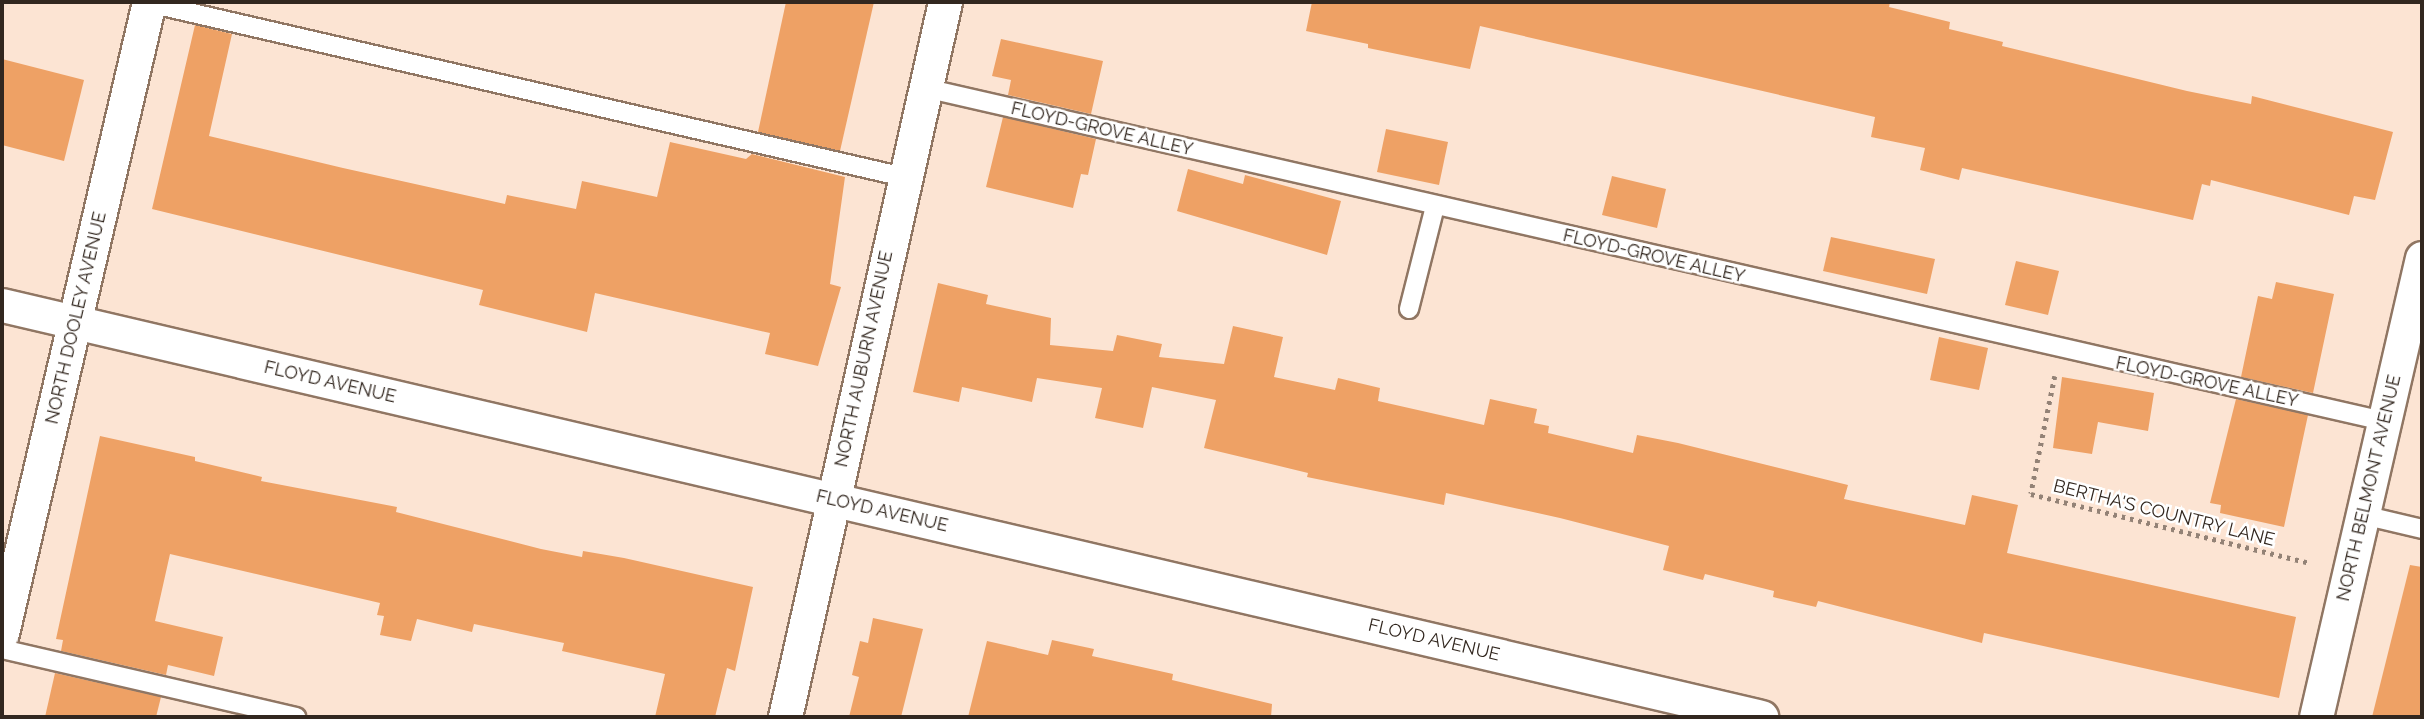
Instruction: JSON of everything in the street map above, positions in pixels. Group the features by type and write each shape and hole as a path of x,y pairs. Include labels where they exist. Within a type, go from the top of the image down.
{"street":[{"name":"NORTH DOOLEY AVENUE","path":"2,633 149,2"},
{"name":"NORTH AUBURN AVENUE","path":"785,717 945,2"},
{"name":"NORTH BELMONT AVENUE","path":"2316,717 2385,421 2413,336 2422,258"},
{"name":"FLOYD AVENUE","path":"2,305 1761,717"}],"lane":[{"path":"149,2 904,177"},
{"name":"FLOYD-GROVE ALLEY","path":"925,88 2061,350 2385,421"},
{"path":"1409,309 1435,206"},
{"path":"2363,515 2422,529"},
{"path":"2,649 296,717"}],"path":[{"name":"BERTHA'S COUNTRY LANE","path":"2061,350 2031,494 2310,563"}],"building":[{"path":"786,2 874,2 840,151 758,132"},
{"path":"1312,2 1890,2 1889,7 1950,22 1949,29 2003,42 2002,46 2251,104 2252,96 2393,132 2375,200 2354,196 2349,215 2211,180 2210,186 2202,184 2193,220 1962,168 1959,180 1920,170 1925,148 1871,137 1875,117 1480,26 1470,69 1368,48 1368,44 1306,31"},
{"path":"195,25 232,34 209,136 343,168 505,204 507,195 576,209 582,181 657,197 670,142 746,159 752,154 845,177 830,284 841,287 818,366 765,354 770,333 595,293 587,332 479,305 483,290 152,209"},
{"path":"1001,39 1103,61 1091,114 1008,95 1011,80 992,76"},
{"path":"2,59 84,80 64,161 2,145"},
{"path":"1003,117 1096,139 1088,175 1081,174 1073,208 986,187"},
{"path":"1386,129 1448,142 1439,185 1377,172"},
{"path":"1188,169 1243,184 1245,175 1341,201 1327,255 1177,211"},
{"path":"1612,176 1666,189 1657,228 1602,215"},
{"path":"1831,237 1935,259 1927,294 1823,271"},
{"path":"2016,261 2059,271 2048,315 2005,305"},
{"path":"2276,282 2334,294 2313,393 2241,377 2258,296 2272,299"},
{"path":"938,283 988,295 986,304 1051,318 1050,345 1113,351 1117,335 1162,344 1159,357 1224,364 1233,326 1283,337 1274,377 1335,390 1338,378 1380,388 1378,401 1484,425 1490,399 1537,409 1534,423 1549,426 1548,433 1633,453 1637,435 1678,443 1848,485 1844,499 1965,525 1972,495 2018,505 2007,553 2296,617 2279,698 1984,633 1982,643 1818,601 1816,607 1773,597 1774,591 1705,574 1703,580 1663,570 1669,546 1560,518 1446,493 1444,505 1307,477 1308,473 1204,448 1216,400 1152,387 1143,428 1095,418 1102,388 1037,378 1032,402 962,387 959,402 913,392"},
{"path":"1939,337 1988,348 1979,390 1930,380"},
{"path":"2062,377 2154,393 2148,431 2098,422 2092,454 2053,448"},
{"path":"2236,399 2308,415 2284,527 2220,513 2221,505 2210,503"},
{"path":"100,436 195,457 195,461 262,477 261,481 397,507 396,512 541,549 582,557 583,551 624,558 753,587 735,671 727,668 715,717 655,717 665,674 562,651 564,643 474,624 472,632 417,619 411,641 380,635 384,616 377,615 380,603 170,554 155,621 223,637 214,676 168,665 166,675 61,651 63,640 56,639"},
{"path":"2410,565 2422,567 2422,717 2372,717"},
{"path":"873,618 923,629 901,717 849,717 859,677 852,675 860,641 868,643"},
{"path":"1052,640 1094,649 1092,656 1173,674 1172,680 1272,704 1271,717 968,717 987,641 1048,655"},
{"path":"55,673 161,697 156,717 45,717"}]}
